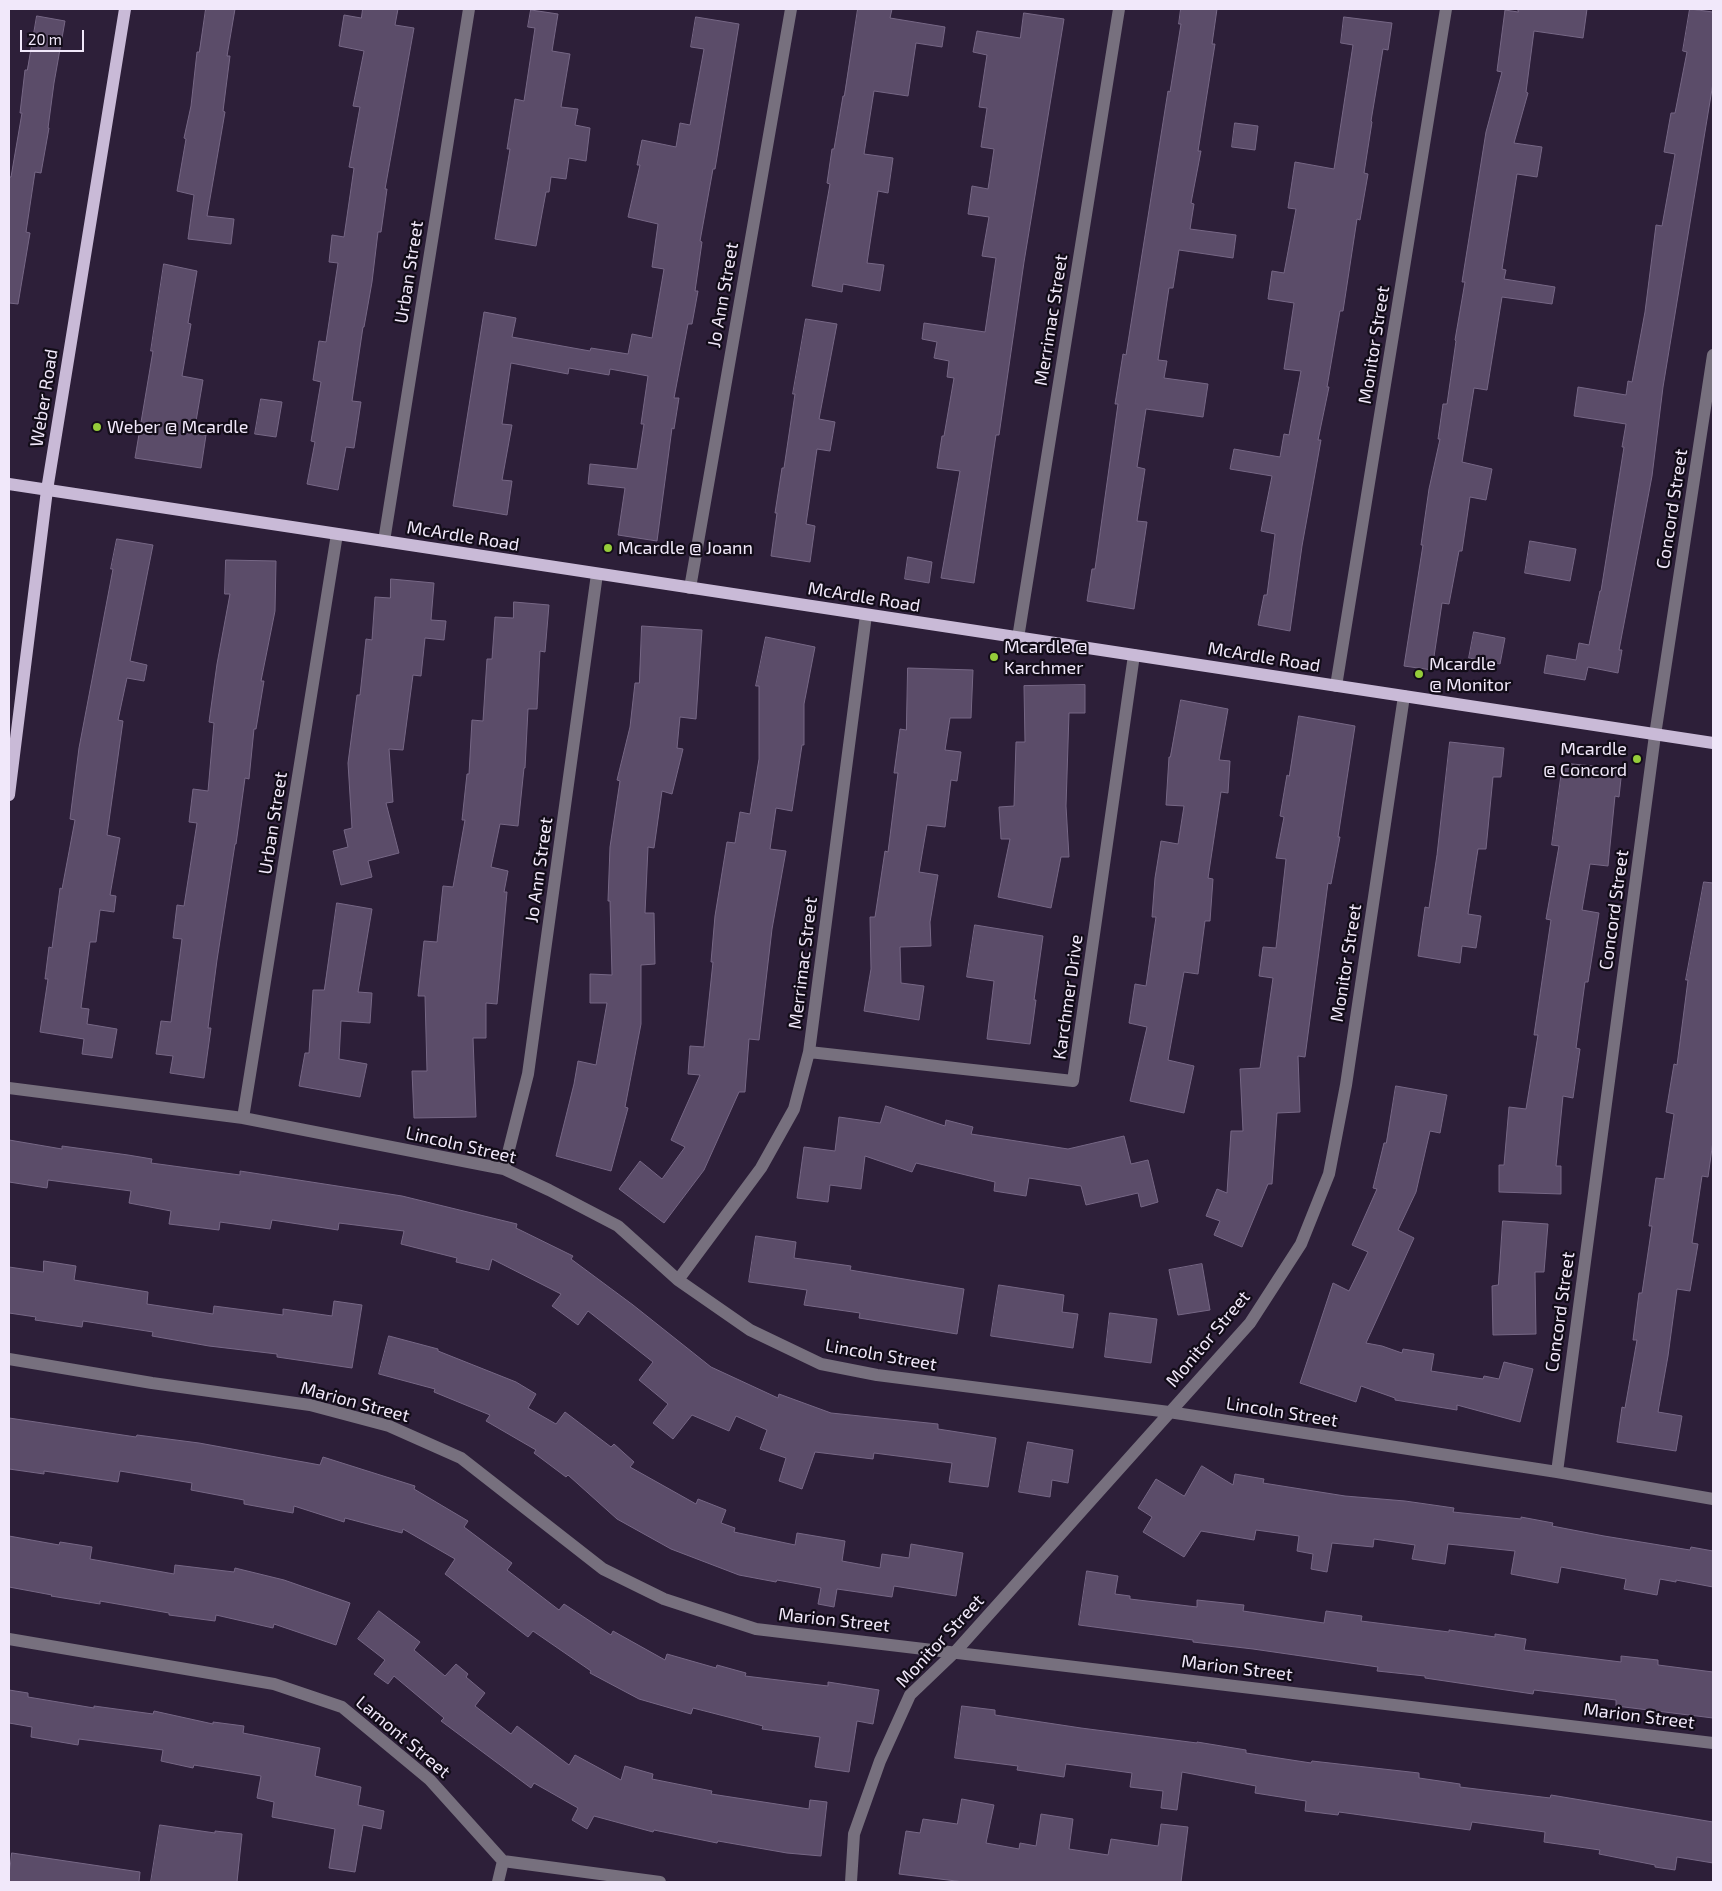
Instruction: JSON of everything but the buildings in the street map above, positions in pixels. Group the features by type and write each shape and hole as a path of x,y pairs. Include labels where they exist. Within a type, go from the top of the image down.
{"main road":[{"name":"Weber Road","path":"9,795 10,772 46,490 125,9"},
{"name":"McArdle Road","path":"9,484 1713,743"}],"street":[{"name":"Urban Street","path":"384,542 469,9"},
{"name":"Jo Ann Street","path":"690,588 791,9"},
{"name":"Merrimac Street","path":"1018,638 1119,9"},
{"name":"Monitor Street","path":"1336,686 1446,9"},
{"name":"Concord Street","path":"1557,1472 1655,734 1713,355"},
{"name":"Urban Street","path":"244,1118 337,534"},
{"name":"Jo Ann Street","path":"504,1169 528,1074 597,574"},
{"name":"Merrimac Street","path":"678,1280 762,1168 794,1109 809,1052 866,615"},
{"name":"Karchmer Drive","path":"809,1052 1073,1081 1134,655"},
{"name":"Monitor Street","path":"851,1882 854,1834 880,1761 910,1695 956,1651 1250,1323 1301,1244 1329,1174 1346,1085 1404,696"},
{"name":"Lincoln Street","path":"9,1088 244,1118 504,1169 618,1226 678,1280 750,1330 821,1364 877,1375 1169,1412 1557,1472 1713,1499"},
{"name":"Marion Street","path":"9,1359 152,1383 310,1405 390,1426 461,1458 603,1569 664,1599 756,1628 1713,1743"},
{"name":"Lamont Street","path":"9,1639 274,1684 342,1707 430,1780 503,1861"},
{"path":"498,1882 503,1861 660,1882"}],"place":[{"name":"Weber @ Mcardle","path":"97,427"},
{"name":"Mcardle @ Joann","path":"608,548"},
{"name":"Mcardle @ Karchmer","path":"994,657"},
{"name":"Mcardle @ Monitor","path":"1419,674"},
{"name":"Mcardle @ Concord","path":"1637,759"}]}
